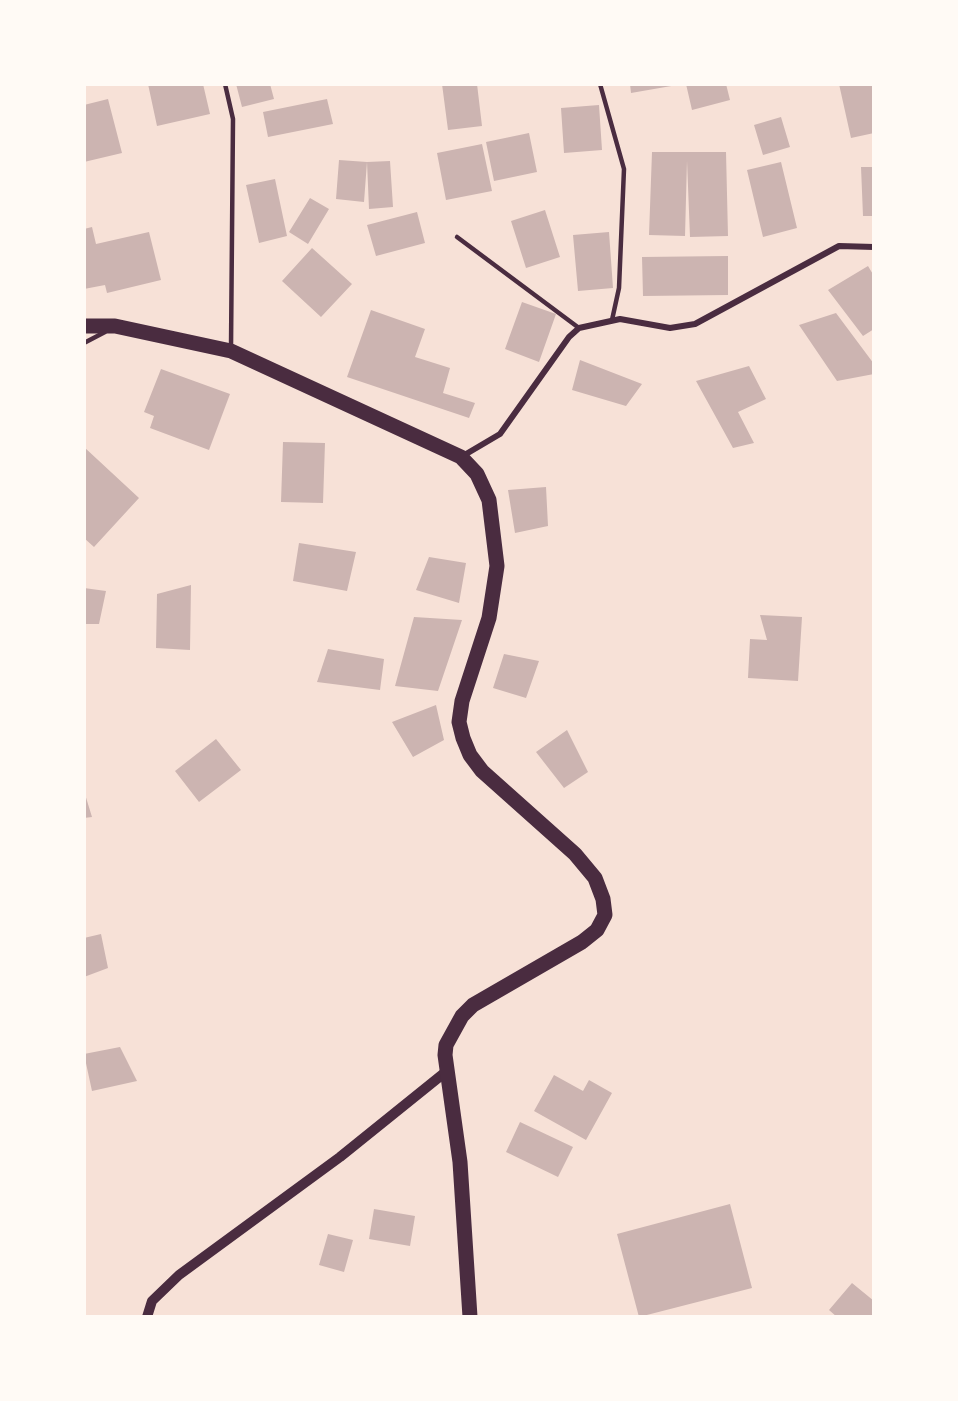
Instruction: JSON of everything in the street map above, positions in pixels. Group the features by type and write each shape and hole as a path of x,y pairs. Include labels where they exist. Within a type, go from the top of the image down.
{"main road":[{"path":"84,326 115,326 231,351 461,457 477,474 489,500 497,566 489,618 462,701 459,722 463,738 470,755 482,771 575,854 595,879 603,899 605,915 597,930 582,942 473,1005 451,1032 446,1045 445,1054 460,1162 471,1317"}],"street":[{"path":"461,457 500,434 570,337 579,328 620,319 670,328 695,324 839,246 874,247"},
{"path":"147,1317 152,1300 179,1275 340,1157 448,1070"}],"lane":[{"path":"225,84 233,119 231,351"},
{"path":"600,84 624,169 619,288 612,320"},
{"path":"457,237 579,328"},
{"path":"84,343 115,326"}],"building":[{"path":"148,84 203,84 210,114 157,126"},
{"path":"236,84 270,84 274,99 242,107"},
{"path":"442,84 477,84 482,126 448,130"},
{"path":"630,84 677,84 677,85 631,93"},
{"path":"686,84 726,84 730,100 692,110"},
{"path":"839,84 874,84 874,133 851,138"},
{"path":"108,99 122,153 84,162 84,105"},
{"path":"327,99 333,124 268,137 263,112"},
{"path":"599,105 602,150 564,153 561,108"},
{"path":"781,117 790,147 763,155 754,125"},
{"path":"529,133 537,172 494,181 486,142"},
{"path":"482,144 492,191 446,200 437,153"},
{"path":"652,152 726,152 728,236 690,237 687,161 685,236 649,235"},
{"path":"339,160 367,162 364,202 336,199"},
{"path":"390,161 393,207 369,209 367,162"},
{"path":"781,162 797,228 763,237 747,170"},
{"path":"861,167 874,167 874,216 863,216"},
{"path":"275,179 287,236 259,243 246,185"},
{"path":"310,198 329,209 308,244 289,232"},
{"path":"545,210 560,257 526,268 511,221"},
{"path":"417,212 425,243 376,256 367,225"},
{"path":"92,227 96,244 149,232 161,280 107,293 105,285 84,289 84,229"},
{"path":"609,232 613,288 578,291 573,235"},
{"path":"312,248 352,284 321,317 282,281"},
{"path":"728,256 728,295 643,296 642,257"},
{"path":"868,266 874,276 874,329 863,336 828,290"},
{"path":"522,302 556,314 539,362 505,349"},
{"path":"371,310 425,329 415,357 450,368 443,393 475,403 469,418 347,377"},
{"path":"836,313 874,364 874,374 837,381 799,325"},
{"path":"580,360 642,384 626,406 572,390"},
{"path":"749,366 766,399 738,412 754,443 733,448 696,381"},
{"path":"161,369 230,394 209,450 150,428 154,416 144,412"},
{"path":"283,442 325,443 323,503 281,502"},
{"path":"84,447 139,498 94,547 84,538"},
{"path":"546,487 548,526 515,533 508,490"},
{"path":"299,543 356,552 347,591 293,581"},
{"path":"429,557 466,563 459,603 416,590"},
{"path":"191,585 190,650 156,648 157,594"},
{"path":"84,588 106,591 99,624 84,624"},
{"path":"760,615 802,617 798,681 748,678 750,639 767,640"},
{"path":"414,617 462,620 438,691 395,686"},
{"path":"328,649 384,659 380,690 317,682"},
{"path":"504,654 539,661 526,698 493,688"},
{"path":"436,705 444,740 413,757 392,722"},
{"path":"567,730 588,772 564,788 536,752"},
{"path":"216,739 241,770 199,802 175,771"},
{"path":"84,791 92,817 84,818"},
{"path":"101,934 108,968 84,977 84,938"},
{"path":"120,1047 137,1081 92,1091 84,1054"},
{"path":"554,1075 583,1091 589,1080 612,1093 586,1140 534,1111"},
{"path":"520,1122 573,1147 558,1177 506,1152"},
{"path":"730,1204 752,1288 639,1317 617,1234"},
{"path":"374,1209 415,1216 410,1246 369,1239"},
{"path":"328,1234 353,1240 344,1272 319,1265"},
{"path":"852,1283 874,1301 874,1317 837,1317 829,1310"}]}
